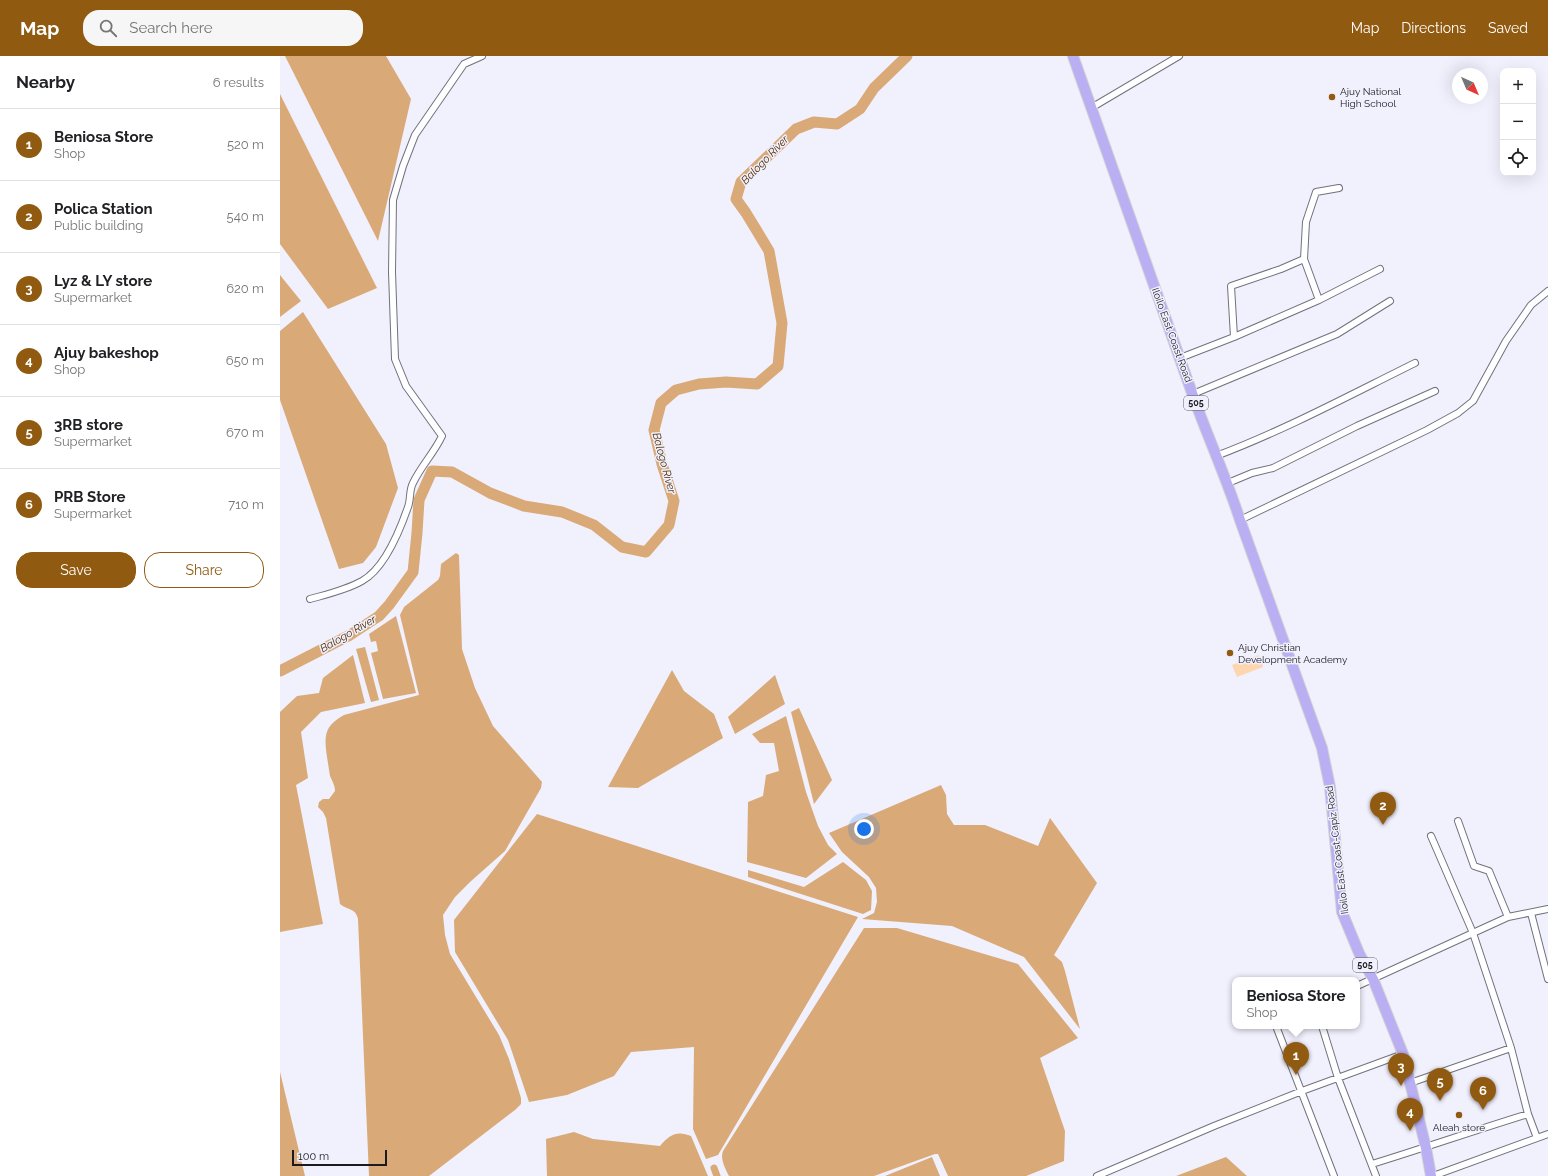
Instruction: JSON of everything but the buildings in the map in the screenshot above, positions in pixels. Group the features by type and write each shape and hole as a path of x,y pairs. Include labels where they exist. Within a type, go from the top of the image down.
{"main road":[{"name":"Iloilo East Coast Road","path":"1073,56 1180,358 1216,456 1228,483 1322,748"},
{"name":"Iloilo East Coast-Capiz Road","path":"1322,748 1330,788 1342,912 1359,953 1373,979 1403,1054 1432,1176"}],"street":[{"path":"310,598 341,591 364,580 378,568 399,530 409,505 412,485 425,461 438,445 442,436 406,386 395,359 392,272 393,200 403,166 415,135 464,64 482,56"},
{"path":"1091,108 1179,56"},
{"path":"1319,300 1304,259 1306,222 1316,192 1339,188"},
{"path":"1234,337 1231,286 1281,269 1304,259"},
{"path":"1180,358 1234,337 1319,300 1380,269"},
{"path":"1240,520 1427,430 1458,413 1473,401 1506,341 1531,305 1548,291"},
{"path":"1193,394 1337,334 1390,301"},
{"path":"1216,456 1244,446 1286,427 1416,363"},
{"path":"1228,483 1252,473 1273,468 1357,426 1435,391"},
{"path":"1458,821 1474,866 1489,871 1508,917"},
{"path":"1431,836 1474,933 1511,1048 1528,1114 1537,1138"},
{"path":"1360,985 1508,917 1548,909"},
{"path":"1531,913 1548,979"},
{"path":"1277,1029 1334,1176"},
{"path":"1323,1029 1338,1078 1376,1176"},
{"path":"1410,1082 1511,1048"},
{"path":"1096,1176 1214,1126 1302,1091 1403,1054"},
{"path":"1372,1164 1426,1148 1484,1127 1528,1114"},
{"path":"1432,1176 1548,1134"}],"shaded area":[{"path":"285,56 386,56 411,99 378,241"},
{"path":"280,94 377,288 328,309 280,244"},
{"path":"280,275 301,301 280,317"},
{"path":"303,312 386,444 398,488 376,547 363,563 339,569 280,400 280,331"},
{"path":"456,553 459,555 462,649 475,688 493,726 542,782 541,788 505,851 455,897 443,915 445,935 450,954 499,1035 509,1059 521,1098 521,1104 429,1176 369,1176 358,919 357,915 353,911 340,904 326,818 318,807 319,802 323,799 329,799 335,791 330,776 326,750 326,737 332,723 344,715 419,695 400,615 404,607 438,580 440,576 441,564"},
{"path":"396,616 416,693 383,699 371,653 378,651 376,641 371,642 369,634"},
{"path":"365,647 379,700 371,702 356,649"},
{"path":"353,655 365,703 321,712 301,732 308,778 296,785 323,924 280,932 280,712 297,696 319,693 323,678"},
{"path":"1259,655 1263,667 1237,677 1232,665"},
{"path":"672,670 684,691 714,714 723,738 638,788 608,787"},
{"path":"775,675 785,704 735,734 728,717"},
{"path":"799,708 832,780 814,804 791,712"},
{"path":"786,716 806,792 818,826 828,845 837,854 806,878 747,862 748,802 763,796 766,775 779,771 774,743 760,743 752,734"},
{"path":"941,785 946,795 947,814 954,825 985,825 1038,846 1050,818 1097,883 1054,955 1062,962 1080,1029 1024,957 952,926 862,919 874,913 877,902 876,888 869,877 842,852 829,833"},
{"path":"537,814 858,917 718,1155 706,1159 693,1129 694,1047 631,1052 614,1076 567,1095 529,1102 508,1040 455,952 454,920"},
{"path":"843,862 866,880 872,891 871,910 863,914 748,877 748,870 804,887"},
{"path":"864,928 897,928 1018,964 1078,1038 1040,1058 1065,1131 1064,1161 1026,1176 948,1176 938,1154 935,1154 874,1176 729,1176 723,1160 723,1151"},
{"path":"280,1072 305,1176 280,1176"},
{"path":"574,1132 593,1139 660,1146 670,1136 682,1133 686,1134 691,1136 708,1176 547,1176 546,1139"},
{"path":"932,1157 940,1176 885,1176"},
{"path":"1226,1157 1247,1176 1176,1176"}],"waterway":[{"name":"Balogo River","path":"280,671 350,635 379,616 389,605 413,572 419,500 432,471 452,472 490,493 524,506 562,512 594,525 622,547 646,552 669,525 674,501 662,464 654,430 661,403 676,390 699,384 726,382 757,384 778,366 782,323 769,251 736,199 741,182 796,129 814,122 837,124 860,109 874,88 907,56"},
{"path":"714,1168 717,1176"}],"place":[{"name":"Ajuy National High School","path":"1332,97"},
{"name":"Ajuy Christian Development Academy","path":"1230,653"},
{"name":"Polica Station","path":"1383,825"},
{"name":"Beniosa Store","path":"1296,1075"},
{"name":"Lyz & LY store","path":"1401,1086"},
{"name":"3RB store","path":"1440,1101"},
{"name":"PRB Store","path":"1483,1110"},
{"name":"Aleah store","path":"1459,1115"},
{"name":"Ajuy bakeshop","path":"1410,1131"}]}
